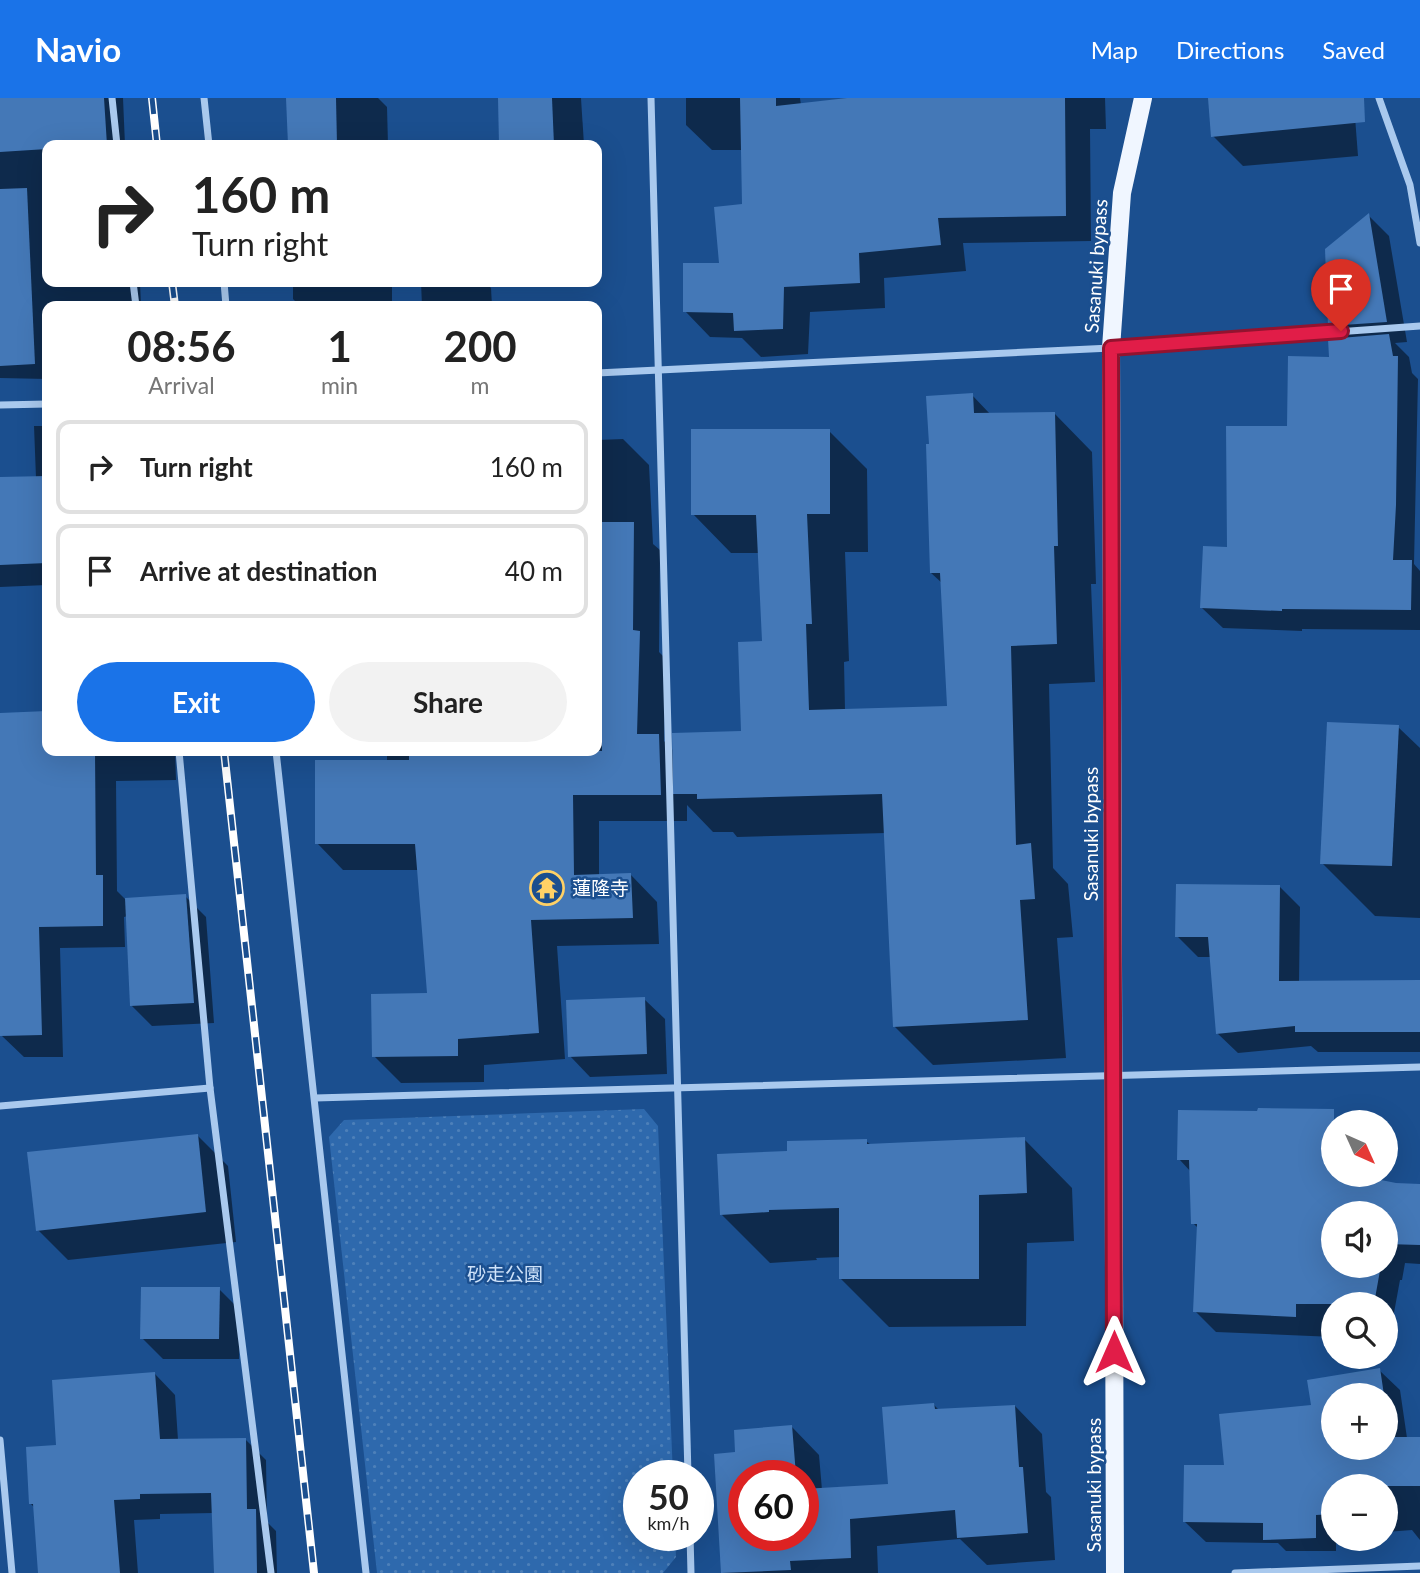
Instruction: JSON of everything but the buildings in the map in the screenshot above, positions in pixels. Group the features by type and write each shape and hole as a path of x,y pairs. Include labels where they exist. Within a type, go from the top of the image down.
{"main road":[{"name":"Sasanuki bypass","path":"1115,1573 1111,348 1122,192 1143,98"}],"street":[{"path":"112,98 116,140"},
{"path":"204,98 208,140"},
{"path":"651,98 674,1087 687,1460"},
{"path":"1379,98 1410,185 1420,243"},
{"path":"602,373 1111,348 1420,326"},
{"path":"0,405 42,404"},
{"path":"179,756 210,1088 271,1573"},
{"path":"277,756 366,1573"},
{"path":"314,1098 1420,1067"},
{"path":"0,1106 210,1088"},
{"path":"0,1440 12,1573"},
{"path":"690,1551 691,1573"},
{"path":"1235,1573 1420,1566"}],"green space":[{"name":"砂走公園","path":"644,1109 658,1126 672,1460 623,1460 623,1551 676,1551 676,1557 663,1573 377,1573 329,1137 344,1120"}],"railway":[{"path":"152,98 156,140"},
{"path":"173,287 174,301"},
{"path":"225,756 314,1573"}],"place":[{"name":"蓮隆寺","path":"547,888"}],"route":[{"path":"1114,1352 1111,348 1341,331"}]}
